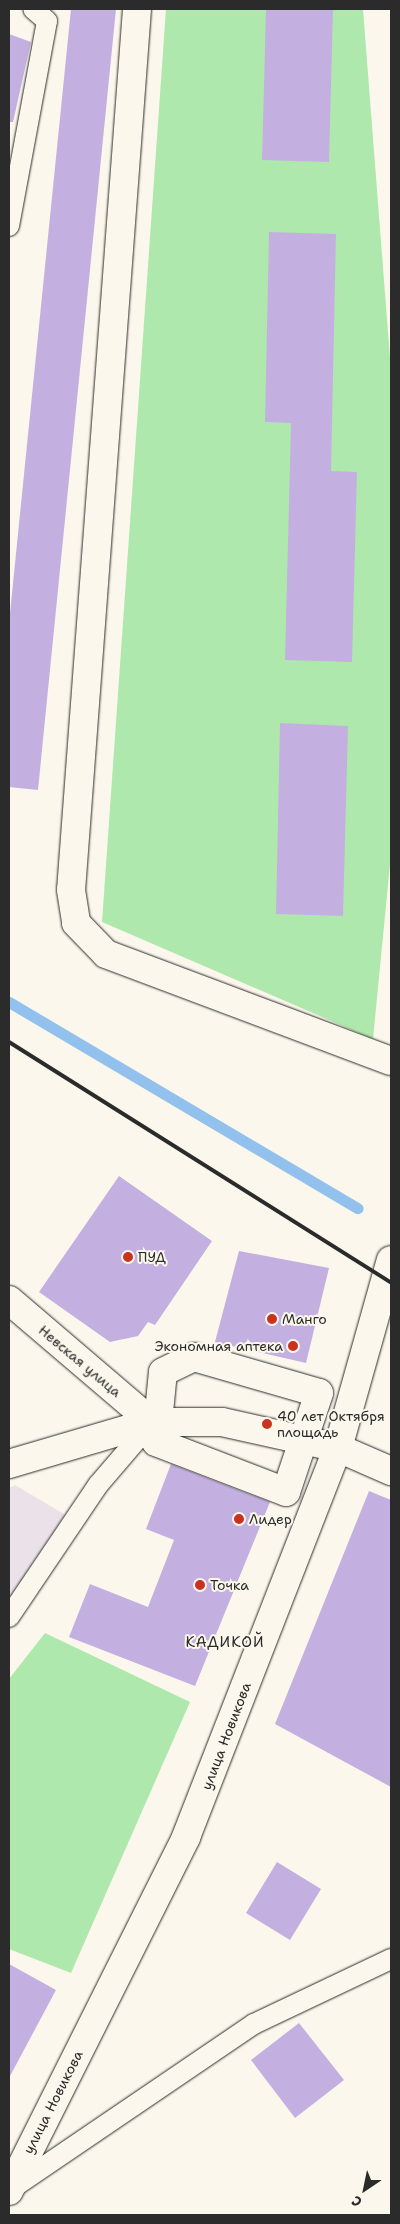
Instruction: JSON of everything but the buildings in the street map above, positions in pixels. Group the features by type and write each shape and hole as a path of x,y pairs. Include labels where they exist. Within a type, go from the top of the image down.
{"street":[{"path":"137,9 71,890 76,923 106,954 391,1061"},
{"name":"улица Новикова","path":"9,2191 186,1837 338,1448 391,1260"},
{"name":"Невская улица","path":"9,1300 155,1422"},
{"path":"194,1357 319,1393 286,1492 156,1442 155,1422 163,1372 194,1357"},
{"path":"9,1464 155,1422 222,1422 338,1448 391,1471"}],"lane":[{"path":"9,226 47,21 33,9"},
{"path":"9,1617 98,1484 155,1422"},
{"path":"9,2191 254,2024 391,1959"}],"shaded area":[{"path":"15,1485 69,1517 9,1605 9,1488"}],"green space":[{"path":"166,9 363,9 391,371 391,854 373,1039 102,922"},
{"path":"45,1633 190,1702 71,1973 9,1949 9,1679"}],"waterway":[{"path":"9,1002 358,1208"}],"railway":[{"path":"9,1042 391,1283"}],"place":[{"name":"ПУД","path":"128,1257"},
{"name":"Манго","path":"272,1319"},
{"name":"Экономная аптека","path":"293,1346"},
{"name":"40 лет Октября площадь","path":"267,1424"},
{"name":"Лидер","path":"239,1519"},
{"name":"Точка","path":"200,1585"}],"district":[{"name":"КАДИКОЙ","path":"225,1643"}]}
